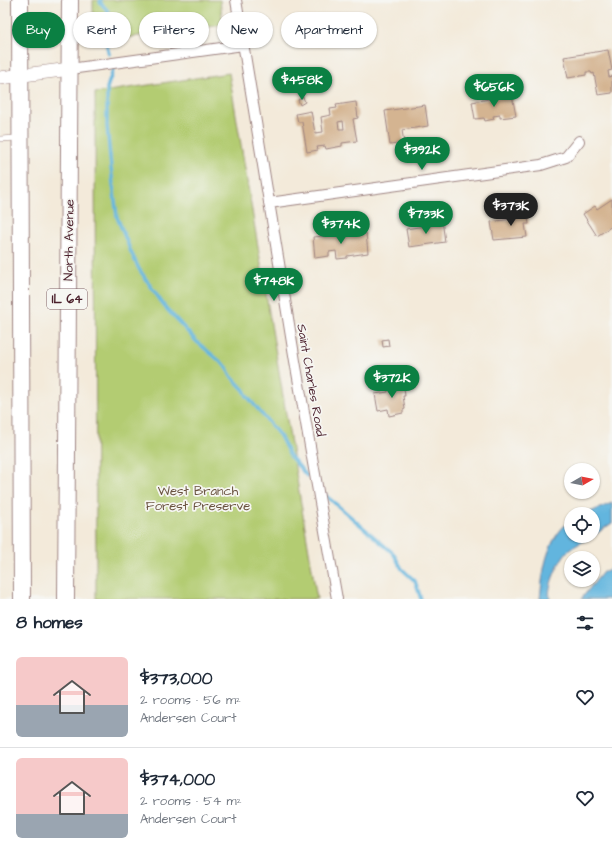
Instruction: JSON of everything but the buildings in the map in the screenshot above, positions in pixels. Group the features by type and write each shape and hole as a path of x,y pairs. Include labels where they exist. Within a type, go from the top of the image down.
{"main road":[{"path":"20,0 19,138 22,599"},
{"name":"North Avenue","path":"66,599 70,0"}],"street":[{"name":"Saint Charles Road","path":"236,0 238,12"},
{"path":"0,78 221,48"},
{"name":"Saint Charles Road","path":"243,48 337,599"},
{"path":"269,203 542,165 566,157 578,141"}],"lane":[{"path":"0,139 19,138"}],"green space":[{"path":"93,0 220,0 221,12 217,12 217,26 209,27 209,12 139,12 139,36 131,37 131,12 93,12"},
{"name":"West Branch Forest Preserve","path":"229,73 317,599 96,599 95,93"}],"water":[{"path":"612,503 612,523 600,531 600,508"},
{"path":"564,527 564,543 581,543 568,551 564,551 564,556 552,581 549,594 550,599 540,599 547,556 556,536"},
{"path":"612,568 612,599 581,599 591,587 600,587 600,576 603,572"}],"waterway":[{"path":"101,0 100,2 108,11 104,35 109,54"},
{"path":"113,70 107,88 107,126 117,217 139,269 165,307 197,342 227,367 230,375 244,390 247,396 280,436 290,456 307,476"},
{"path":"324,494 393,553 402,569 415,581 421,599"}]}
